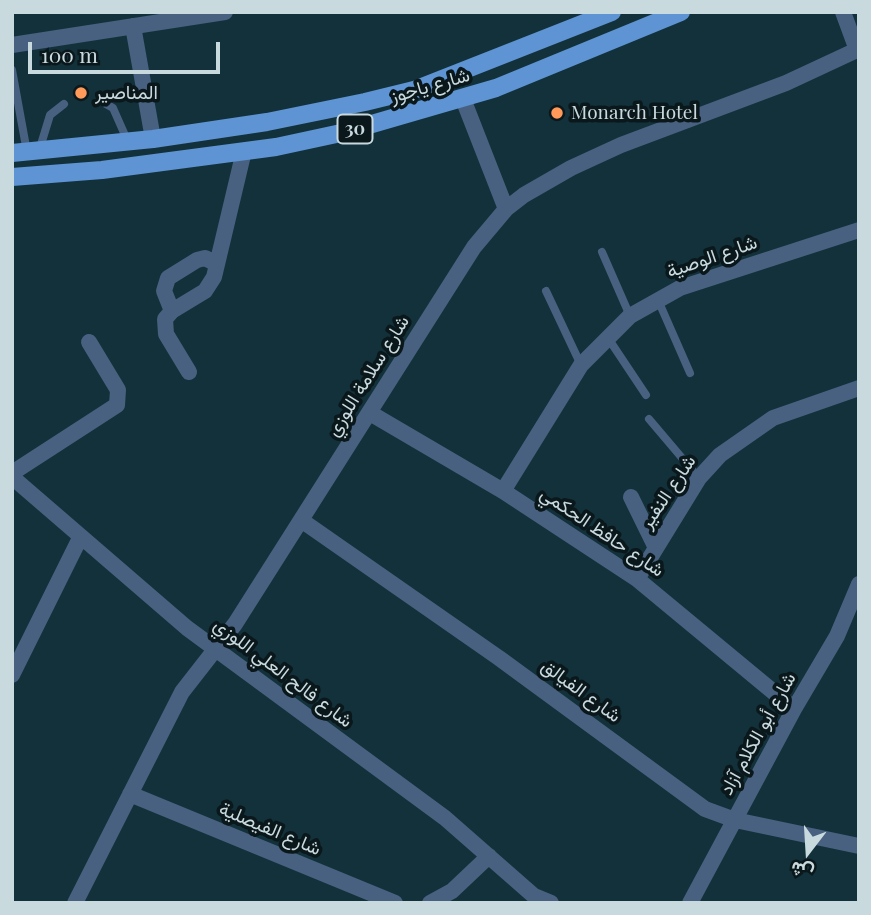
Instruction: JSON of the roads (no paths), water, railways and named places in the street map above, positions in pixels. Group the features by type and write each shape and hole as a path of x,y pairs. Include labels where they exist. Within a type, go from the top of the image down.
{"main road":[{"name":"شارع ياجوز","path":"26,152 153,139 320,113 414,90 577,18 612,12"},
{"name":"شارع ياجوز","path":"12,177 102,170 244,151 341,133 463,99 681,12"}],"street":[{"path":"12,45 225,12"},
{"path":"843,12 858,50"},
{"path":"133,26 153,139"},
{"name":"شارع سلامة اللوزي","path":"75,903 182,692 216,650 474,247 506,209 524,195 596,157 786,83 858,50"},
{"path":"463,99 506,209"},
{"path":"189,372 163,326 172,311 205,290 214,277 215,263 223,246 244,151"},
{"name":"شارع الوصية","path":"503,491 582,365 630,316 680,288 859,230"},
{"path":"172,311 164,291 168,278 197,260 205,258 215,263"},
{"path":"12,475 117,405 118,390 89,342"},
{"name":"شارع النفير","path":"637,579 699,478 720,455 753,429 796,408 859,388"},
{"name":"شارع حافظ الحكمي","path":"370,413 503,491 637,579 794,709"},
{"name":"شارع فالح العلي اللوزي","path":"12,475 80,538 216,650 404,787 489,856 536,899 551,903"},
{"path":"631,497 656,548"},
{"name":"شارع الفيالق","path":"301,520 510,666 696,803 735,820 859,846"},
{"path":"12,675 80,538"},
{"name":"شارع أبو الكلام آزاد","path":"690,903 794,709 838,636 859,584"},
{"name":"شارع الفيصلية","path":"130,794 395,903"},
{"path":"430,903 452,891 489,856"}],"lane":[{"path":"12,70 26,152"},
{"path":"99,100 113,108 128,142"},
{"path":"26,152 54,110 64,104"},
{"path":"602,252 630,316"},
{"path":"546,291 582,365"},
{"path":"658,300 690,373"},
{"path":"608,338 646,395"},
{"path":"649,419 699,478"}],"place":[{"name":"المناصير","path":"81,93"},
{"name":"Monarch Hotel","path":"557,113"}]}
